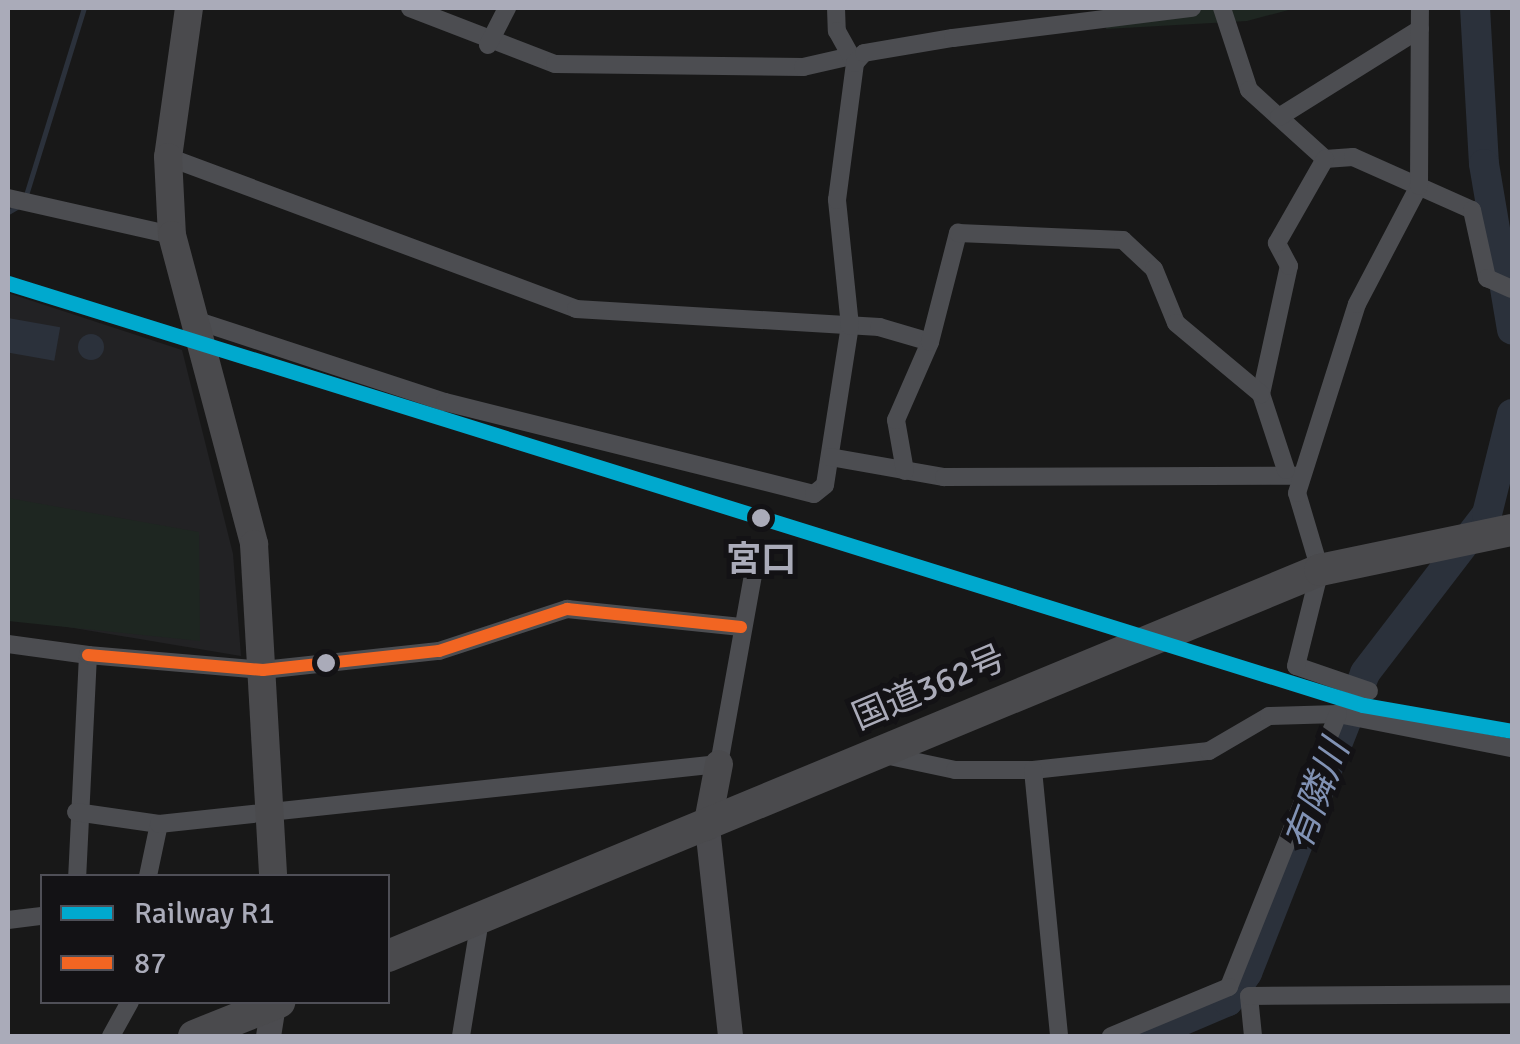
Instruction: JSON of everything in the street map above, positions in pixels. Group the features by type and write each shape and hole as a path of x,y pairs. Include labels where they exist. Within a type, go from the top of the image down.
{"highway":[{"name":"国道362号","path":"390,955 707,827 1170,628 1320,570 1486,534"},
{"path":"194,1036 273,1011"}],"main road":[{"path":"190,8 168,157 172,235 254,544 273,816 273,874"},
{"path":"707,827 719,764"}],"street":[{"path":"410,8 488,45 555,64 632,71 803,67 851,60 864,52 1089,14 1192,8"},
{"path":"488,45 506,8"},
{"path":"194,320 268,351 806,497 825,485 850,326 837,200 851,60 836,8"},
{"path":"1222,8 1249,90 1325,159 1353,157 1472,210 1504,288"},
{"path":"1293,473 1357,304 1419,186 1420,8"},
{"path":"1279,117 1420,29"},
{"path":"168,157 576,308 850,326 930,342"},
{"path":"1262,394 1288,266 1277,242 1325,159"},
{"path":"21,199 126,231 172,235"},
{"path":"905,471 896,420 930,342 958,233 1109,234 1154,269 1176,322 1262,394 1293,473 1320,570 1296,666 1360,689"},
{"path":"830,457 905,471 1293,473"},
{"path":"76,812 159,824 273,816 562,774 719,764 741,627 756,564"},
{"path":"8,644 210,672 439,651 567,608 741,627"},
{"path":"77,874 76,812 88,655"},
{"path":"879,754 955,770 1033,770 1209,751 1269,716 1338,714 1512,748"},
{"path":"1253,1036 1240,993 1338,714"},
{"path":"1033,770 1059,1036"},
{"path":"148,874 159,824"},
{"path":"707,827 730,1036"},
{"path":"8,920 40,916"},
{"path":"461,1036 480,920"},
{"path":"1111,1036 1240,993 1512,994"},
{"path":"112,1036 129,1004"}],"shaded area":[{"path":"1110,8 1296,8 1247,21 1106,29"},
{"path":"8,293 182,350 233,554 241,656 8,617"},
{"path":"8,318 60,327 54,361 8,353"},
{"path":"91,334 100,338 104,347 100,356 91,360 82,356 78,347 82,338"},
{"path":"8,498 199,532 200,641 8,621"}],"waterway":[{"path":"26,195 84,8"},
{"name":"有隣川","path":"1475,8 1484,164 1512,330"},
{"path":"8,212 20,205"},
{"name":"有隣川","path":"1146,1036 1228,1001 1247,973 1365,673 1487,514 1512,414"}],"rail line":[{"name":"R1","path":"8,283 1363,705 1512,731"}],"transit line":[{"name":"87","path":"88,655 263,670 439,651 567,609 741,627"}],"place":[{"name":"宮口","path":"761,518"}]}
